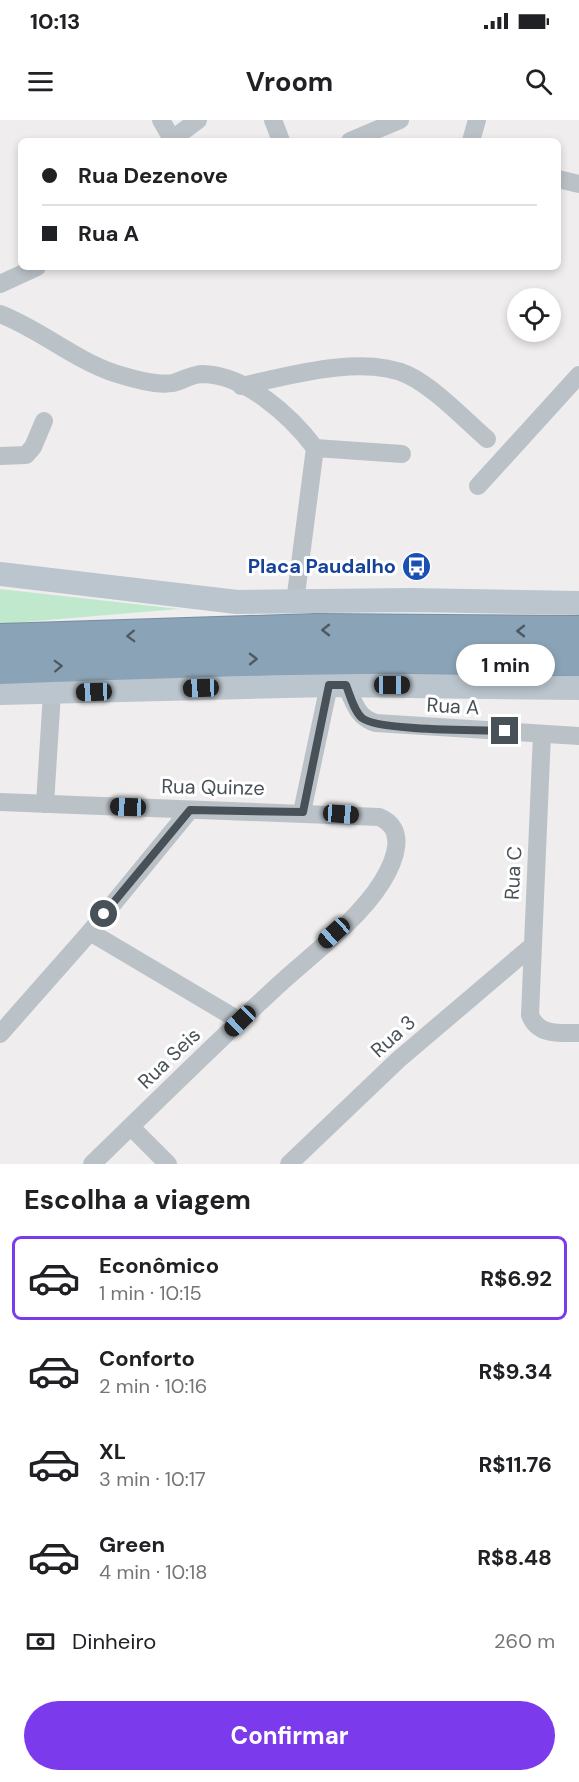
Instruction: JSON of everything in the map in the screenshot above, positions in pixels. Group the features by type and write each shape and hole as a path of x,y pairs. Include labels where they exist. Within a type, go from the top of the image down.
{"highway":[{"path":"0,640 315,630 579,632"},
{"path":"0,668 351,657 463,656 579,660"}],"main road":[{"path":"0,574 237,602 411,600 579,603"},
{"path":"0,693 337,685 579,688"}],"street":[{"path":"161,120 170,138"},
{"path":"174,138 198,120"},
{"path":"273,120 280,138"},
{"path":"357,138 400,120"},
{"path":"472,138 477,120"},
{"path":"561,180 579,184"},
{"path":"0,284 30,270"},
{"path":"0,315 34,328 83,360 116,373 167,384 196,375 209,374 241,386 282,410 315,448 402,454"},
{"path":"241,386 334,369 394,371 423,384 487,439"},
{"path":"478,486 579,375"},
{"path":"0,456 26,455 33,447 44,421"},
{"path":"295,602 315,448"},
{"path":"303,812 337,685"},
{"name":"Rua A","path":"337,685 363,719 376,723 579,736"},
{"path":"45,804 52,693"},
{"name":"Rua C","path":"542,734 530,1015 536,1026 545,1032 579,1033"},
{"name":"Rua Quinze","path":"0,802 303,812 379,817 387,820"},
{"path":"0,1034 90,932 190,810"},
{"name":"Rua Seis","path":"92,1164 350,919 382,883 395,852 397,837 394,827 387,820"},
{"path":"90,932 240,1021"},
{"name":"Rua 3","path":"289,1164 398,1060 532,946"},
{"path":"130,1127 168,1164"}],"green space":[{"path":"0,589 179,609 0,624"}],"place":[{"name":"Placa Paudalho","path":"417,566"}],"route":[{"path":"104,914 190,810 303,812 329,685 346,685 358,714 369,722 505,731"}]}
